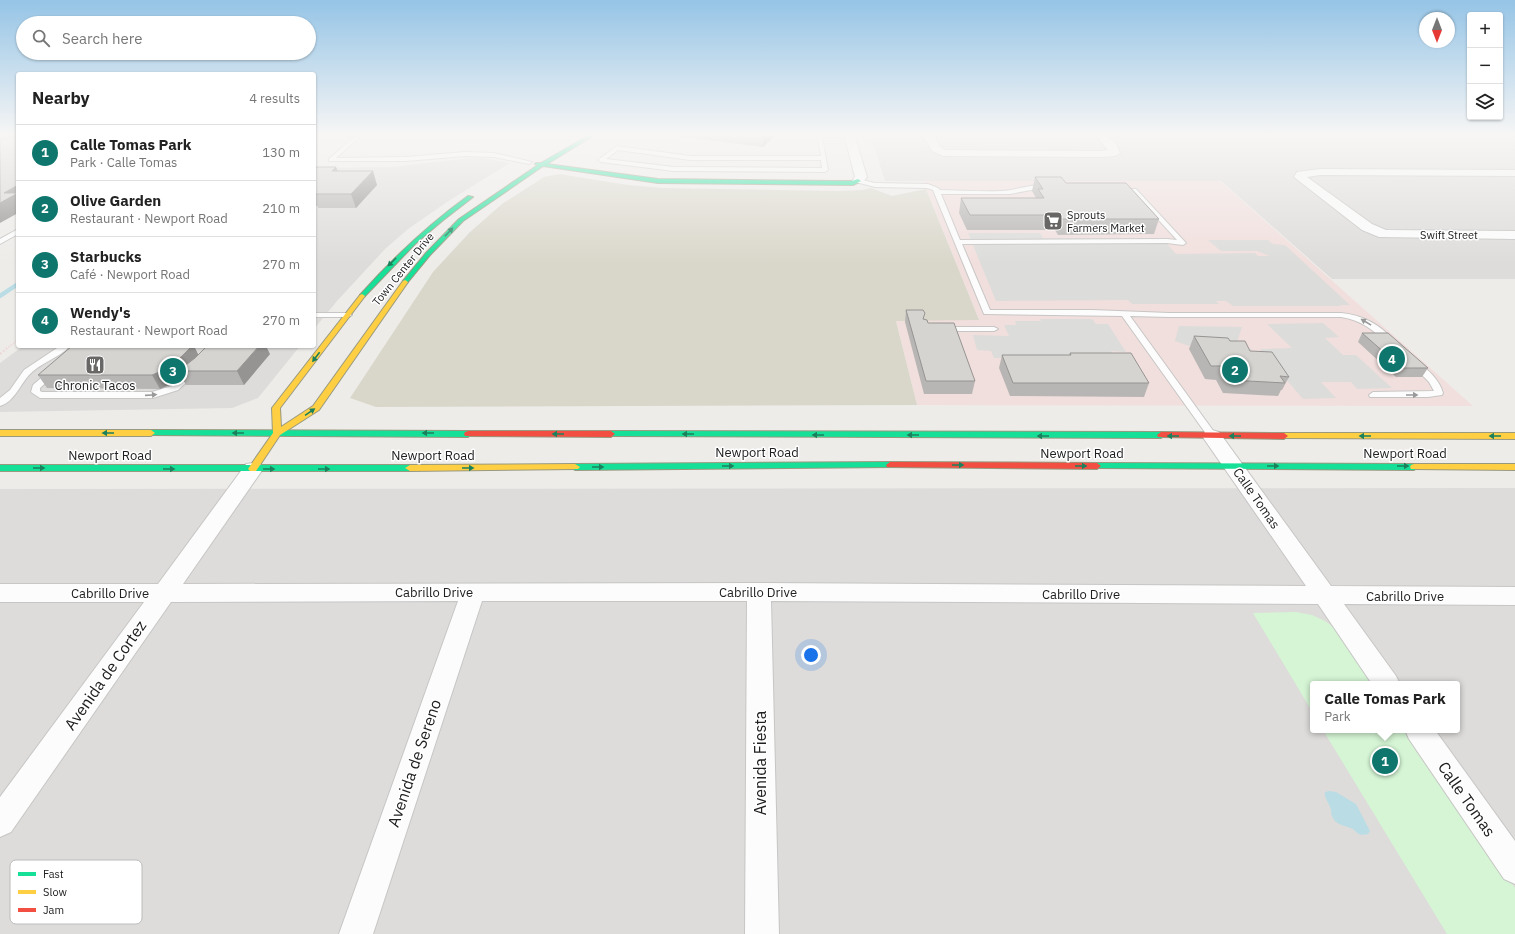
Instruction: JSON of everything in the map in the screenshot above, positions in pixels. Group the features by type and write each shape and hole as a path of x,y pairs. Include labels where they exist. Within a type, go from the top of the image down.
{"main road":[{"name":"Town Center Drive","path":"253,469 277,433 316,408 391,300 428,254 462,220 523,178"},
{"path":"634,178 658,181 837,183 858,181"},
{"name":"Town Center Drive","path":"277,433 276,408 388,266 441,217 478,193"},
{"path":"404,269 429,242 420,235"},
{"path":"389,285 391,300"},
{"name":"Newport Road","path":"0,433 1515,436"},
{"name":"Newport Road","path":"0,468 253,469 863,465 1515,466"}],"street":[{"path":"858,181 861,178"},
{"name":"Swift Street","path":"1301,178 1367,227 1384,234 1515,235"},
{"name":"Calle Tomas","path":"1212,436 1384,681"},
{"name":"Avenida de Cortez","path":"0,822 163,592 253,469"},
{"name":"Avenida de Sereno","path":"356,934 473,592"},
{"name":"Cabrillo Drive","path":"0,593 759,592 1515,596"},
{"name":"Avenida Fiesta","path":"759,592 762,934"},
{"name":"Calle Tomas","path":"1421,733 1515,868"}],"lane":[{"path":"658,181 660,178"},
{"path":"858,181 875,185 928,186 936,189 987,312 1356,316 1369,322 1398,348"},
{"path":"938,192 1010,192 1031,188 1053,188"},
{"path":"958,242 1183,243 1136,191 1116,191"},
{"path":"0,242 16,232"},
{"name":"Calle Tomas","path":"1126,314 1212,436"},
{"path":"316,315 348,315"},
{"path":"934,329 994,329"},
{"path":"0,403 13,392 27,372 63,348"},
{"path":"1373,395 1439,393 1438,388 1432,379 1409,358"},
{"path":"61,365 36,387 35,392 40,395 153,395 175,388 198,367"}],"path":[{"path":"0,354 16,342"}],"shaded area":[{"path":"316,178 486,178 450,200 408,229 385,249 337,301 316,327"},
{"path":"543,178 581,178 628,185 663,188 838,191 863,190 871,188 892,196 926,189 979,320 896,321 917,405 376,407 350,398 433,272 470,232 502,204"},
{"path":"884,178 1515,178 1515,279 1332,279 1221,181 885,181"},
{"path":"923,181 1220,181 1473,406 917,405 896,320 979,320"},
{"path":"968,233 1040,233 1043,238 1162,238 1176,254 1255,253 1258,256 1270,256 1257,251 1221,251 1208,240 1268,240 1273,244 1285,245 1350,305 1233,306 1226,301 1216,301 1219,304 1132,304 1128,300 996,301"},
{"path":"1040,319 1092,319 1096,324 1108,324 1126,352 1111,351 1115,358 994,358 991,351 977,350 973,335 1009,336 1004,325 1016,325 1015,321 1041,321"},
{"path":"1323,323 1339,337 1325,338 1343,355 1356,355 1392,388 1357,389 1351,382 1321,382 1336,398 1303,399 1260,349 1292,348 1267,324"},
{"path":"1179,326 1242,327 1237,342 1253,350 1192,343 1189,346 1175,341"},
{"path":"20,348 298,348 258,398 232,408 0,412 0,363"},
{"path":"1515,488 1515,934 0,934 0,489"}],"green space":[{"path":"1296,612 1312,615 1325,621 1336,629 1372,681 1310,681 1310,708 1253,613"},
{"path":"1325,733 1408,733 1515,888 1515,934 1447,934"}],"water":[{"path":"1325,792 1336,792 1356,804 1370,831 1368,834 1359,834 1353,829 1336,822 1332,816 1331,808 1325,796"}],"building":[{"path":"0,178 16,178 16,186 4,193 16,194 0,203"},
{"path":"316,178 367,178 351,194 316,194"},
{"path":"1035,178 1061,178 1066,183 1126,183 1159,219 1062,219 1059,215 970,215 961,198 1044,198 1038,189 1043,189"},
{"path":"906,310 923,310 925,313 923,319 927,320 928,323 954,323 975,381 926,381"},
{"path":"1362,333 1388,333 1428,368 1402,368"},
{"path":"1194,336 1228,338 1230,341 1245,341 1250,351 1272,352 1289,377 1280,376 1285,383 1229,380 1221,366 1211,366"},
{"path":"70,348 190,348 178,360 162,371 152,375 38,375"},
{"path":"205,348 257,348 237,371 178,371"},
{"path":"1070,353 1131,353 1149,383 1013,383 1002,355 1071,355"}],"waterway":[{"path":"0,296 16,285"}],"traffic: fast":[{"path":"405,282 428,254 461,220 523,178"},
{"path":"634,178 658,181 837,183 853,183 858,181"},
{"path":"362,296 426,231 470,197"},
{"path":"151,433 468,434"},
{"path":"611,434 1161,435"},
{"path":"575,467 890,465"},
{"path":"1097,466 1414,467"},
{"path":"0,468 410,468"}],"traffic: slow":[{"path":"253,469 277,433 316,408 405,282"},
{"path":"277,433 276,408 362,296"},
{"path":"0,433 151,433"},
{"path":"1284,436 1515,436"},
{"path":"410,468 575,467"},
{"path":"1414,467 1515,467"}],"traffic: jam":[{"path":"468,434 611,434"},
{"path":"1161,435 1284,436"},
{"path":"890,465 1097,466"}],"place":[{"name":"Sprouts Farmers Market","path":"1053,221"},
{"name":"Wendy's","path":"1392,359"},
{"name":"Chronic Tacos","path":"95,365"},
{"name":"Olive Garden","path":"1235,370"},
{"name":"Starbucks","path":"173,371"},
{"name":"Calle Tomas Park","path":"1385,761"}]}
